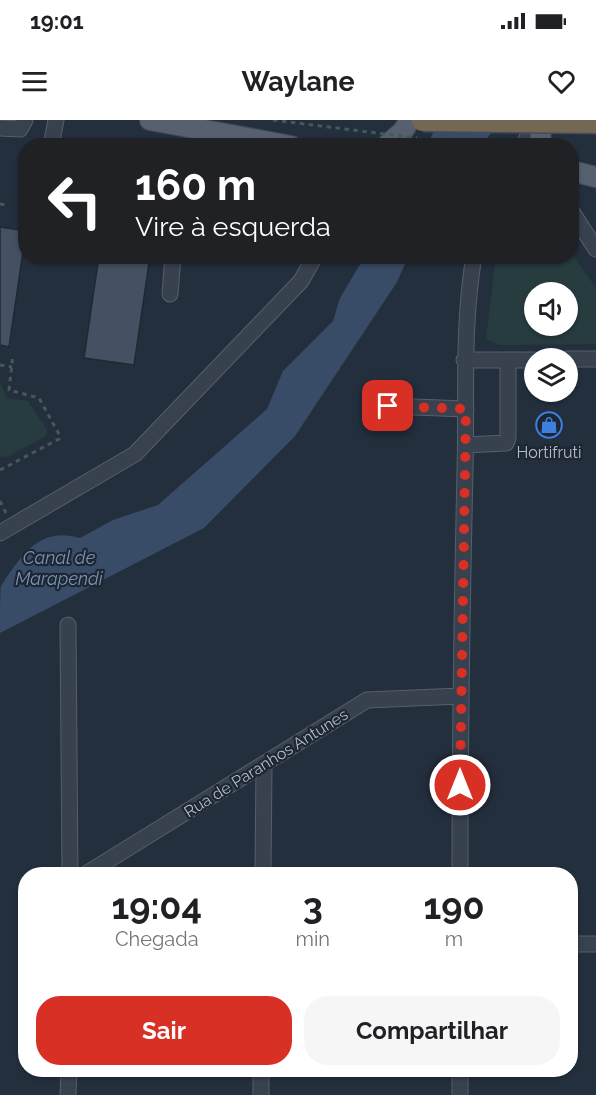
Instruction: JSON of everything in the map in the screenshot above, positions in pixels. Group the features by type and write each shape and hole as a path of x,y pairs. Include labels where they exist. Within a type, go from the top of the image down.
{"highway":[{"path":"423,120 596,122"}],"main road":[{"path":"150,120 247,138"},
{"path":"395,138 410,120"},
{"path":"538,120 541,138"},
{"path":"579,173 596,177"}],"street":[{"path":"0,128 20,129 25,120"},
{"path":"53,138 56,120"},
{"path":"528,138 538,120"},
{"path":"579,223 596,249"},
{"path":"171,294 173,264"},
{"path":"0,532 135,454 301,281 311,264"},
{"path":"460,867 460,696 466,446 464,360 473,264"},
{"path":"578,359 596,359"},
{"path":"464,360 524,360"},
{"path":"466,446 506,443 508,438 508,360"},
{"path":"388,406 466,409"},
{"path":"68,625 70,867"},
{"name":"Rua de Paranhos Antunes","path":"97,867 367,700 460,696"},
{"path":"263,867 264,764"},
{"path":"578,944 596,944"},
{"path":"68,1095 69,1077"},
{"path":"261,1077 261,1095"},
{"path":"460,1077 460,1095"}],"path":[{"path":"0,204 6,205"},
{"path":"0,470 60,436 39,398 9,390 13,355"},
{"path":"0,365 12,367"}],"green space":[{"path":"495,264 579,264 596,288 596,344 499,345 486,339"},
{"path":"0,382 7,398 28,401 47,430 46,436 7,457 0,456"}],"water":[{"path":"439,120 499,120 487,138 431,138"},
{"name":"Canal de Marapendi","path":"360,264 405,264 397,282 295,436 204,528 0,633 1,586 24,554 42,540 66,535 80,538 113,520 158,505 267,409 283,371 333,321 340,298"}],"building":[{"path":"0,227 18,230 18,264 21,264 9,347 0,345"},
{"path":"98,264 149,264 134,365 84,358"}],"place":[{"name":"Hortifruti","path":"549,425"}],"route":[{"path":"388,406 466,409 460,785"}]}
